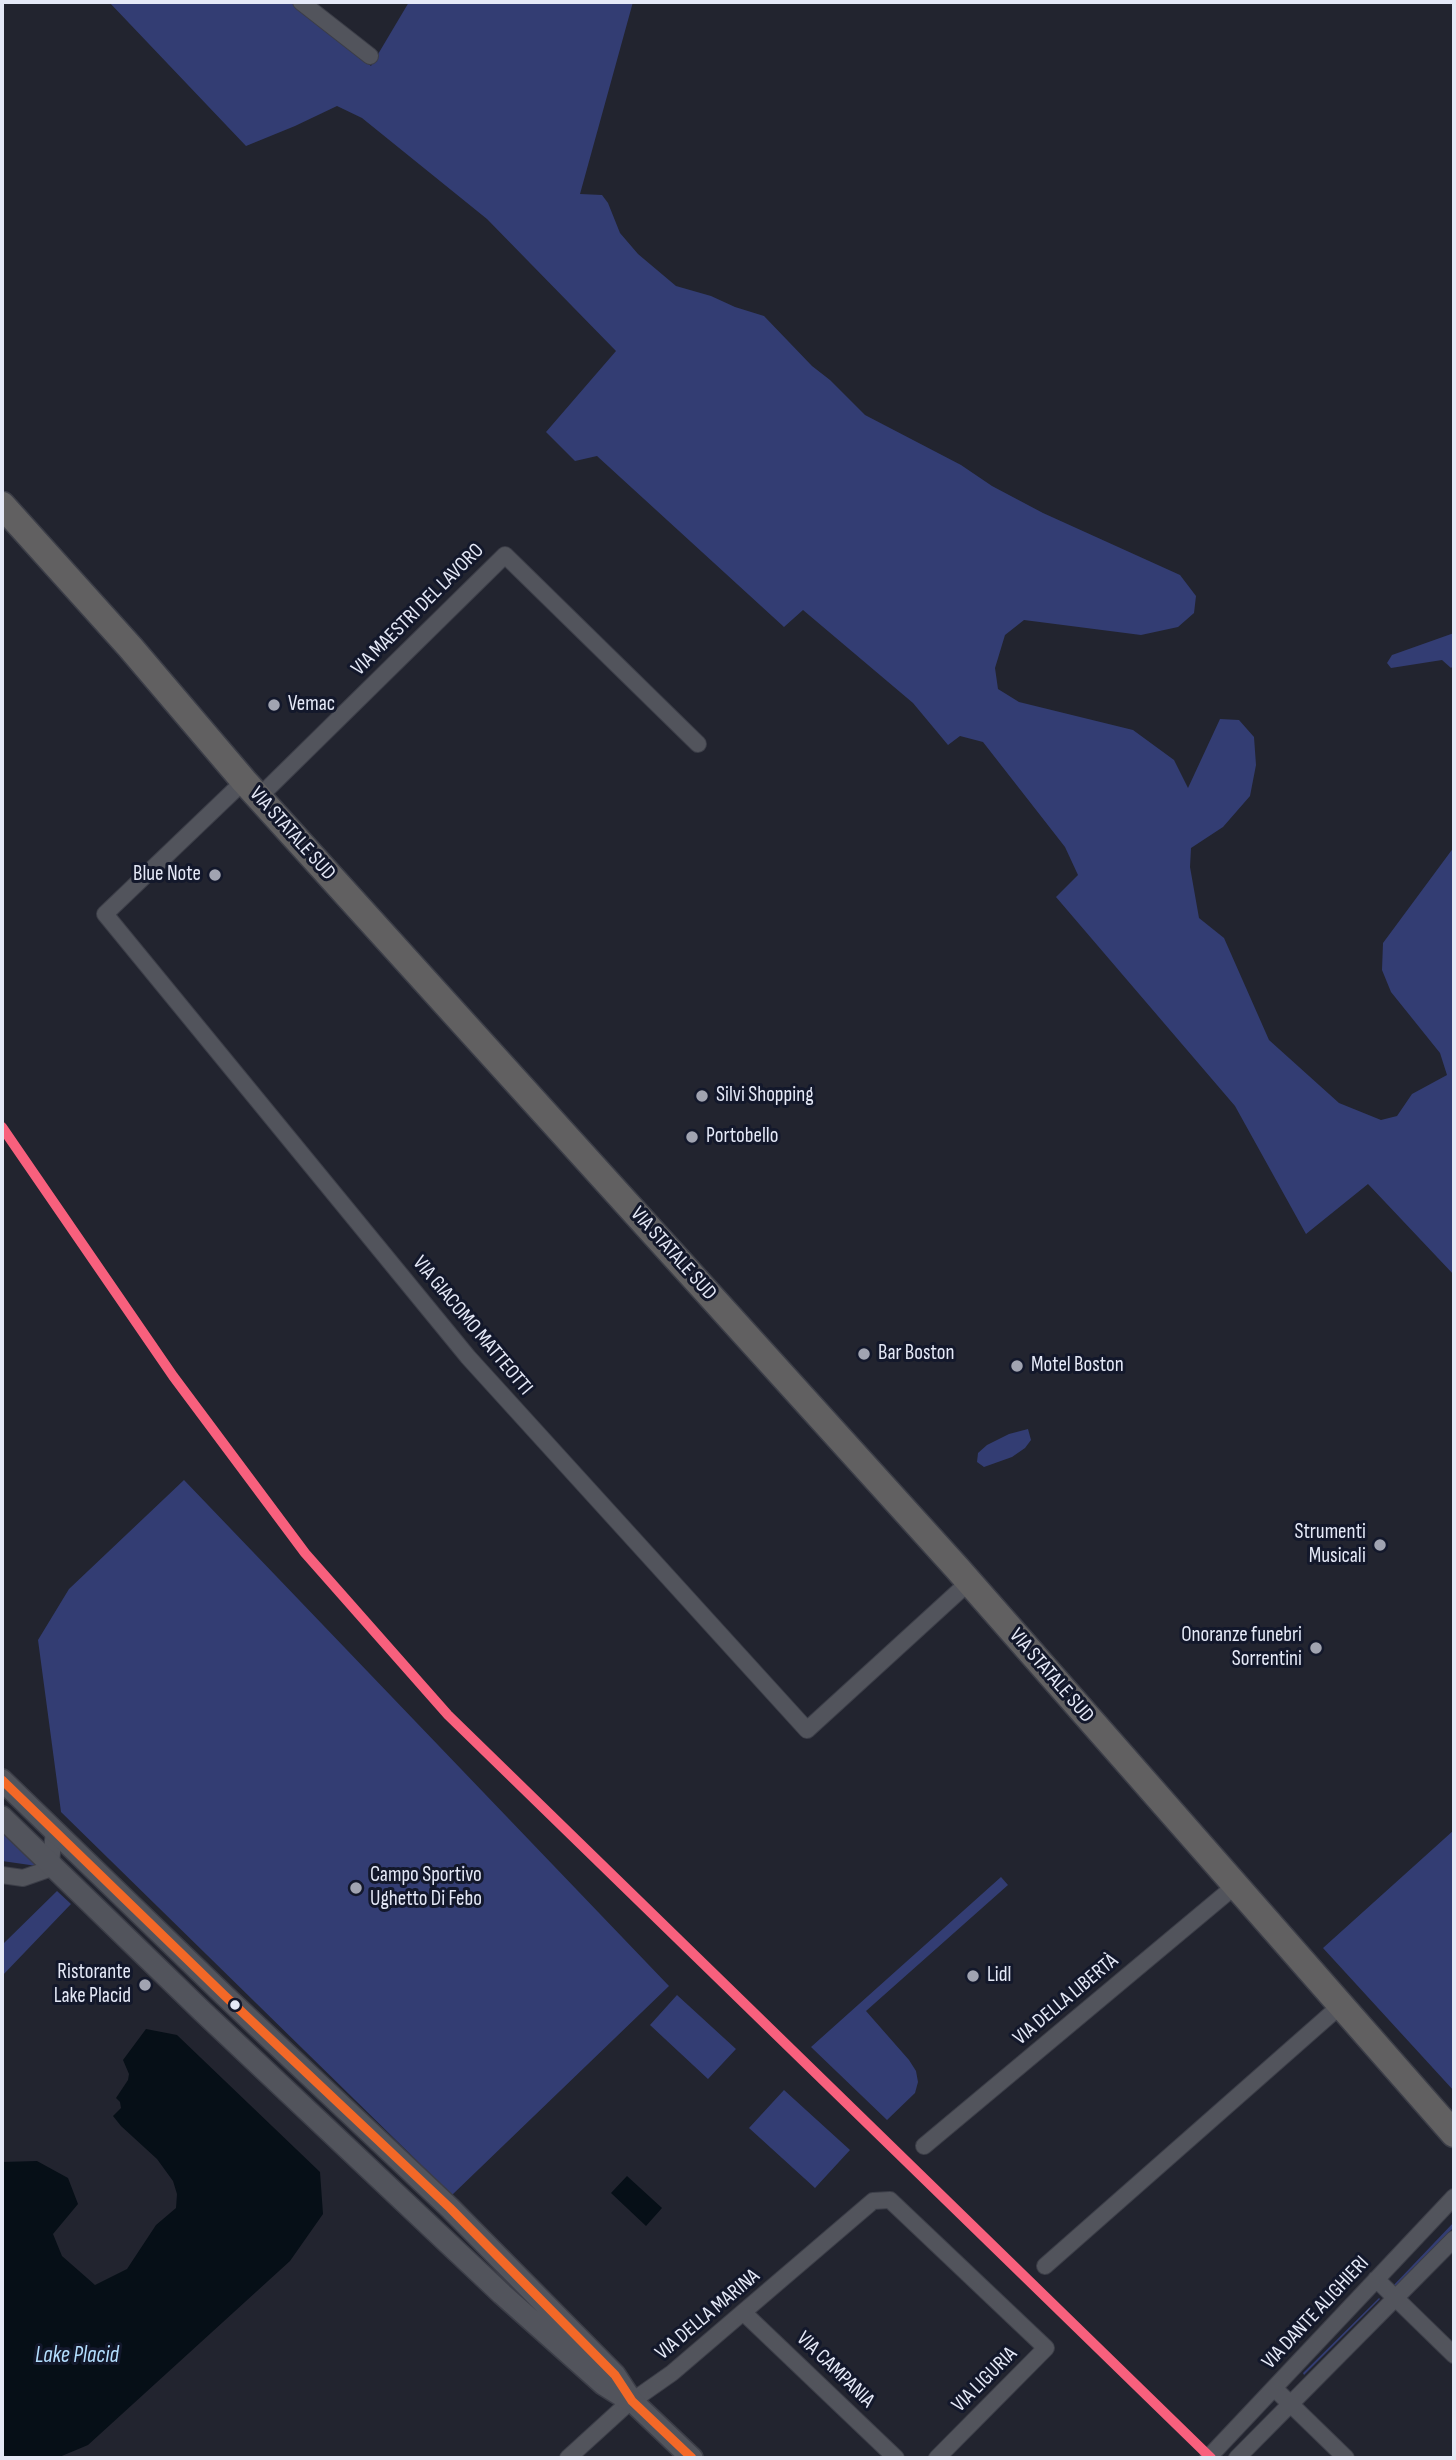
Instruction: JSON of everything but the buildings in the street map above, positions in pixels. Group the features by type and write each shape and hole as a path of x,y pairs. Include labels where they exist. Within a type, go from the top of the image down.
{"main road":[{"name":"VIA STATALE SUD","path":"2,505 251,789 969,1582 1454,2134"},
{"name":"VIA STATALE SUD","path":"1416,2089 1439,2106 1454,2111"}],"street":[{"path":"301,2 370,56"},
{"name":"VIA MAESTRI DEL LAVORO","path":"251,789 505,555 698,744"},
{"name":"VIA GIACOMO MATTEOTTI","path":"251,789 105,914 467,1357 807,1730 969,1582"},
{"path":"2,1780 450,2208 615,2375 632,2401"},
{"path":"4,1818 22,1824 28,1817 30,1807"},
{"path":"4,1818 502,2294 603,2384 632,2401 692,2458"},
{"path":"2,1875 27,1877 44,1871 51,1864 54,1829"},
{"name":"VIA DELLA LIBERTÀ","path":"924,2146 1235,1886"},
{"path":"1045,2266 1340,2006"},
{"path":"287,2091 306,2073"},
{"name":"VIA DANTE ALIGHIERI","path":"1208,2458 1454,2197"},
{"name":"VIA LIGURIA","path":"873,2201 890,2200 1046,2348 937,2458"},
{"name":"VIA DELLA MARINA","path":"568,2458 632,2401 672,2373 744,2313 873,2201"},
{"path":"1237,2458 1454,2239"},
{"path":"1376,2279 1454,2355"},
{"name":"VIA CAMPANIA","path":"744,2313 896,2458"},
{"path":"1274,2388 1346,2458"}],"shaded area":[{"path":"109,2 291,2 371,66 409,2 633,2 580,194 602,195 620,233 638,254 676,286 764,316 812,366 865,415 961,465 992,486 1043,513 1180,575 1196,596 1194,613 1178,627 1141,635 1024,620 1005,635 995,668 998,689 1019,702 1133,730 1174,760 1188,788 1220,719 1239,720 1254,737 1256,765 1250,796 1223,827 1191,848 1190,867 1199,918 1224,938 1269,1040 1339,1103 1381,1120 1397,1116 1412,1094 1447,1075 1440,1053 1391,992 1382,970 1383,943 1454,847 1454,1275 1368,1184 1306,1234 1235,1106 1056,897 1078,875 1065,847 983,742 960,736 948,745 913,703 803,610 784,627 597,456 575,461 546,432 616,351 487,219 362,118 337,106 246,146"},
{"path":"1454,633 1454,665 1451,668 1442,660 1391,668 1387,663 1392,655"},
{"path":"1028,1429 1031,1440 1012,1457 984,1467 977,1462 978,1453 987,1445 1009,1434"},
{"name":"Campo Sportivo Ughetto Di Febo","path":"184,1480 669,1986 452,2195 61,1812 38,1640 69,1589"},
{"path":"1454,1830 1454,2091 1323,1948"},
{"path":"2,1833 37,1866 2,1861"},
{"path":"1001,1877 1008,1885 866,2011 916,2071 918,2082 915,2093 887,2120 811,2047"},
{"path":"57,1891 71,1904 2,1976 2,1945"},
{"path":"677,1995 736,2049 708,2079 650,2025"},
{"path":"784,2090 850,2150 815,2188 749,2128"},
{"path":"1454,2222 1454,2227 1393,2289 1391,2288"},
{"path":"1380,2299 1304,2375 1303,2373"}],"water":[{"name":"Lake Placid","path":"146,2029 177,2035 320,2172 323,2214 290,2261 88,2445 57,2458 2,2458 2,2162 37,2161 68,2178 78,2204 53,2234 62,2256 95,2285 127,2269 156,2225 176,2208 177,2194 173,2181 157,2159 113,2116 121,2108 116,2098 128,2080 129,2074 123,2060"},
{"path":"627,2176 662,2208 646,2226 611,2193"}],"transit line":[{"path":"2,1127 173,1376 305,1553 448,1715 1211,2458"},
{"path":"2,1780 224,1995 450,2208 615,2375 632,2401 692,2458"}],"place":[{"name":"Vemac","path":"274,705"},
{"name":"Blue Note","path":"215,875"},
{"name":"Silvi Shopping","path":"702,1096"},
{"name":"Portobello","path":"692,1137"},
{"name":"Bar Boston","path":"864,1354"},
{"name":"Motel Boston","path":"1017,1366"},
{"name":"Strumenti Musicali","path":"1380,1545"},
{"name":"Onoranze funebri Sorrentini","path":"1316,1648"},
{"name":"Campo Sportivo Ughetto Di Febo","path":"356,1888"},
{"name":"Lidl","path":"973,1976"},
{"name":"Ristorante Lake Placid","path":"145,1985"}]}
